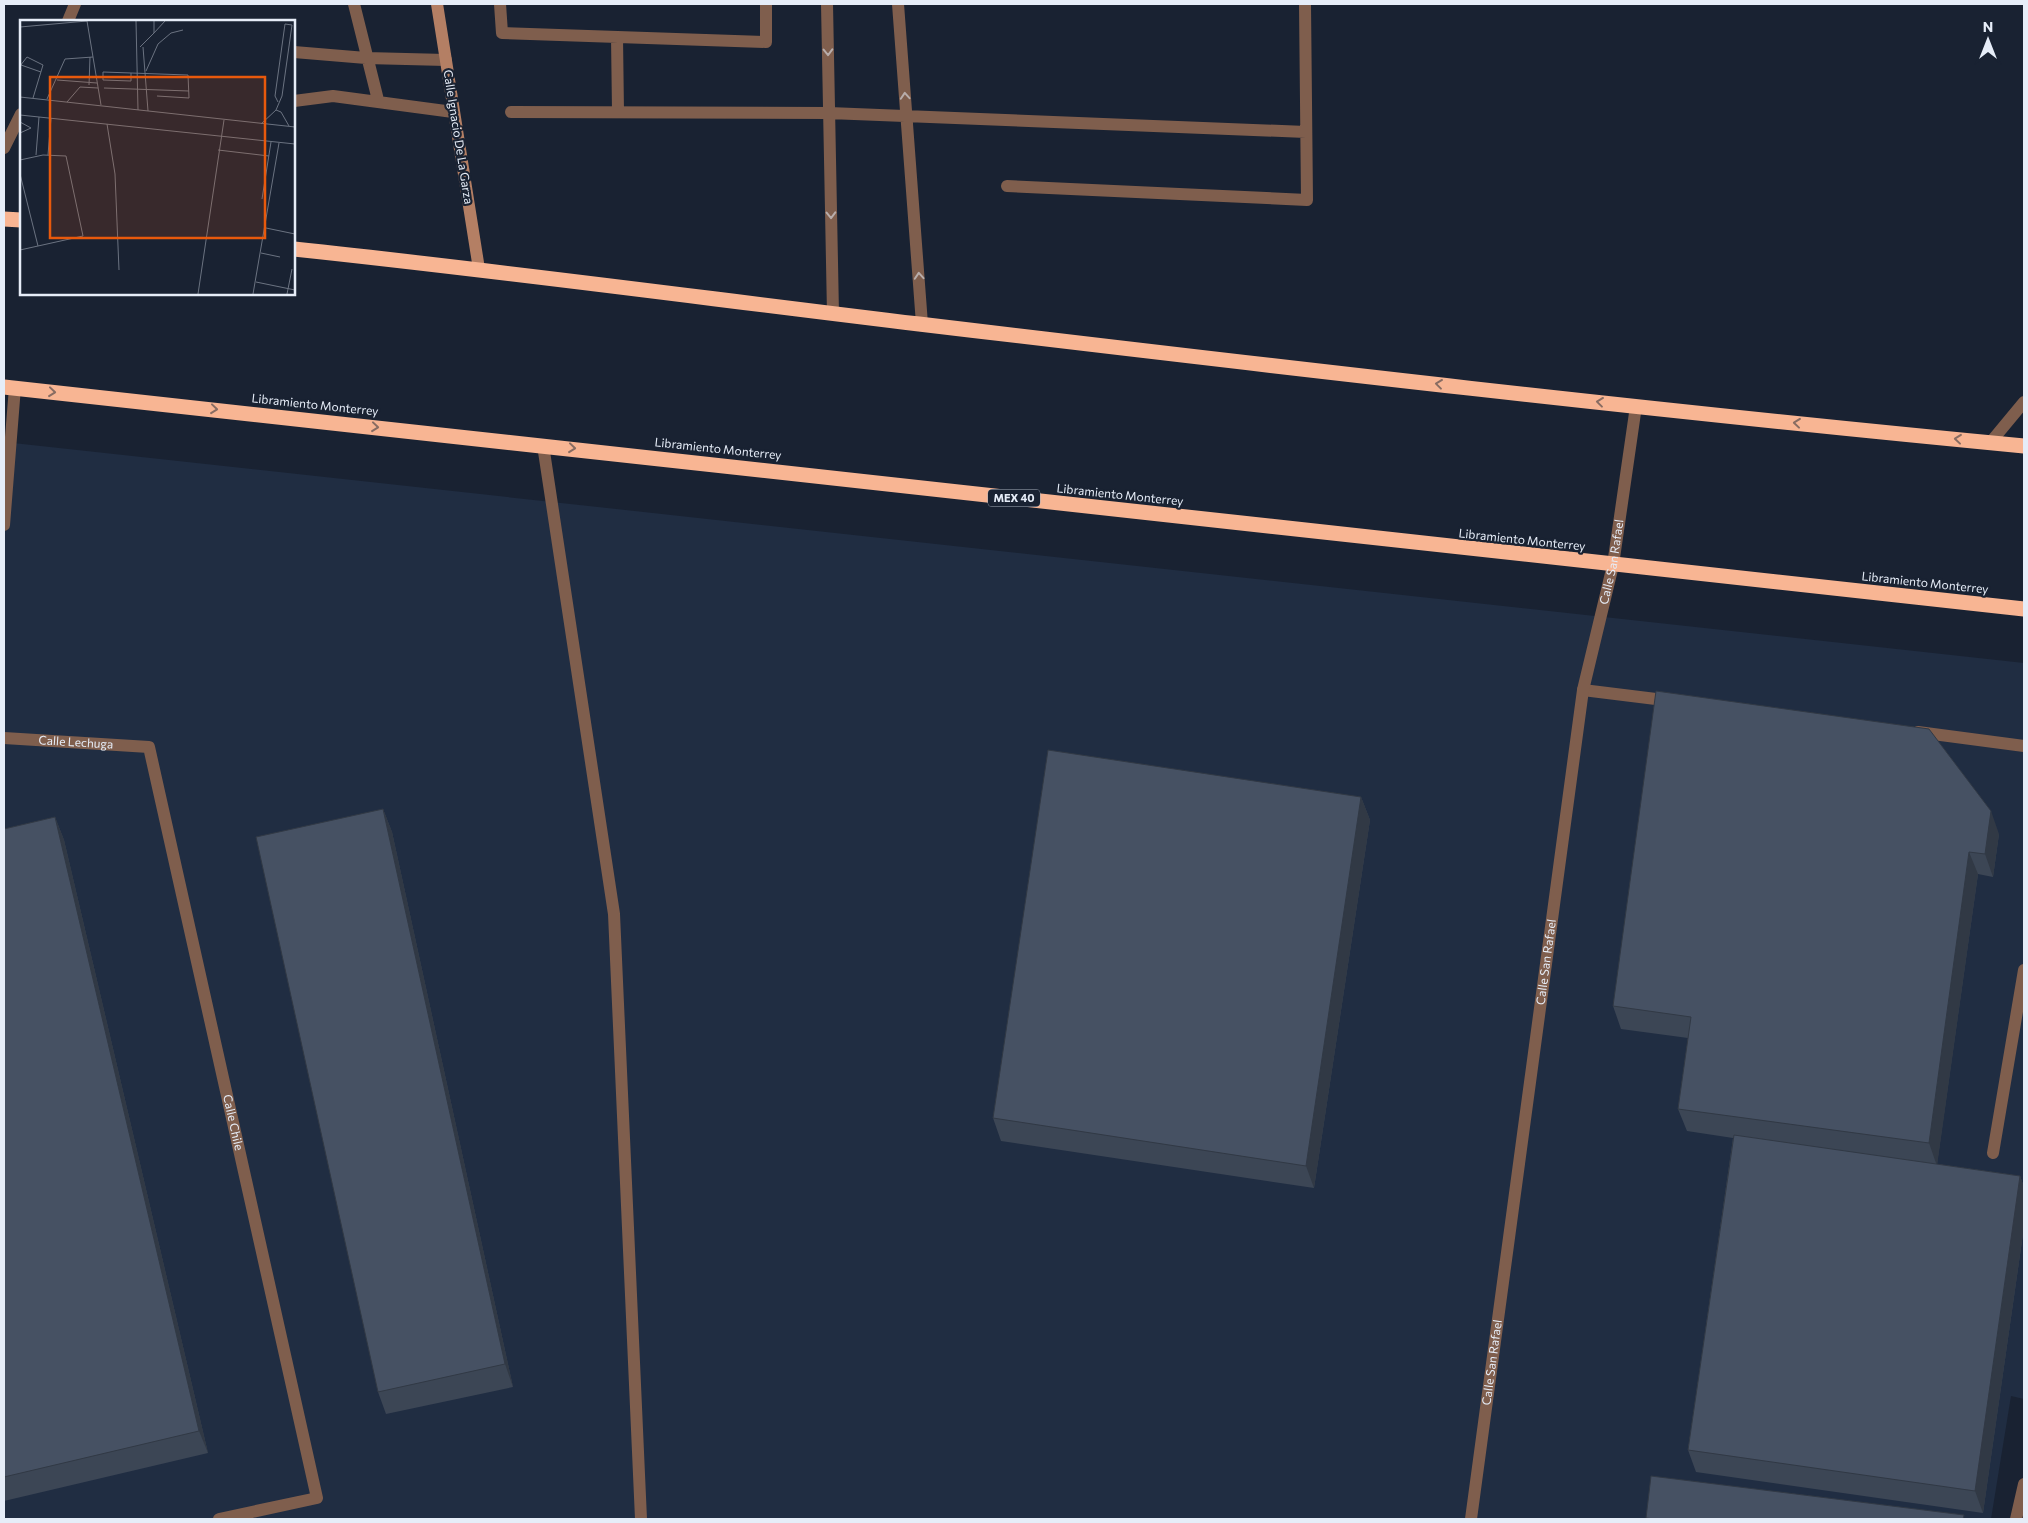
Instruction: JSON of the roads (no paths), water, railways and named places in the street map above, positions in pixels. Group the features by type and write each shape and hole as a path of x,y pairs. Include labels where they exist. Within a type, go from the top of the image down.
{"highway":[{"path":"4,218 20,220"},
{"path":"295,250 479,269 833,314 1636,406 2024,446"},
{"name":"Libramiento Monterrey","path":"9,387 2024,609"}],"street":[{"path":"68,20 75,4"},
{"path":"354,4 378,100"},
{"name":"Calle Ignacio De La Garza","path":"437,4 479,269"},
{"path":"500,4 502,33 766,42 766,4"},
{"path":"827,4 833,314"},
{"path":"898,4 922,324"},
{"path":"1007,186 1307,200 1306,4"},
{"path":"617,37 618,112"},
{"path":"295,52 366,58 446,60"},
{"path":"295,101 334,96 378,100 453,112"},
{"path":"511,112 829,113 1306,132"},
{"path":"4,148 20,116"},
{"path":"4,525 9,387"},
{"path":"1990,442 2024,402"},
{"name":"Calle San Rafael","path":"1470,1519 1583,690 1614,565 1636,406"},
{"path":"543,445 614,914 641,1519"},
{"path":"1583,690 1681,702"},
{"path":"1907,731 2024,746"},
{"name":"Calle Lechuga","path":"4,738 149,747"},
{"name":"Calle Chile","path":"149,747 317,1498 219,1519"},
{"path":"1993,1153 2024,970"},
{"path":"2016,1519 2024,1484"}]}
